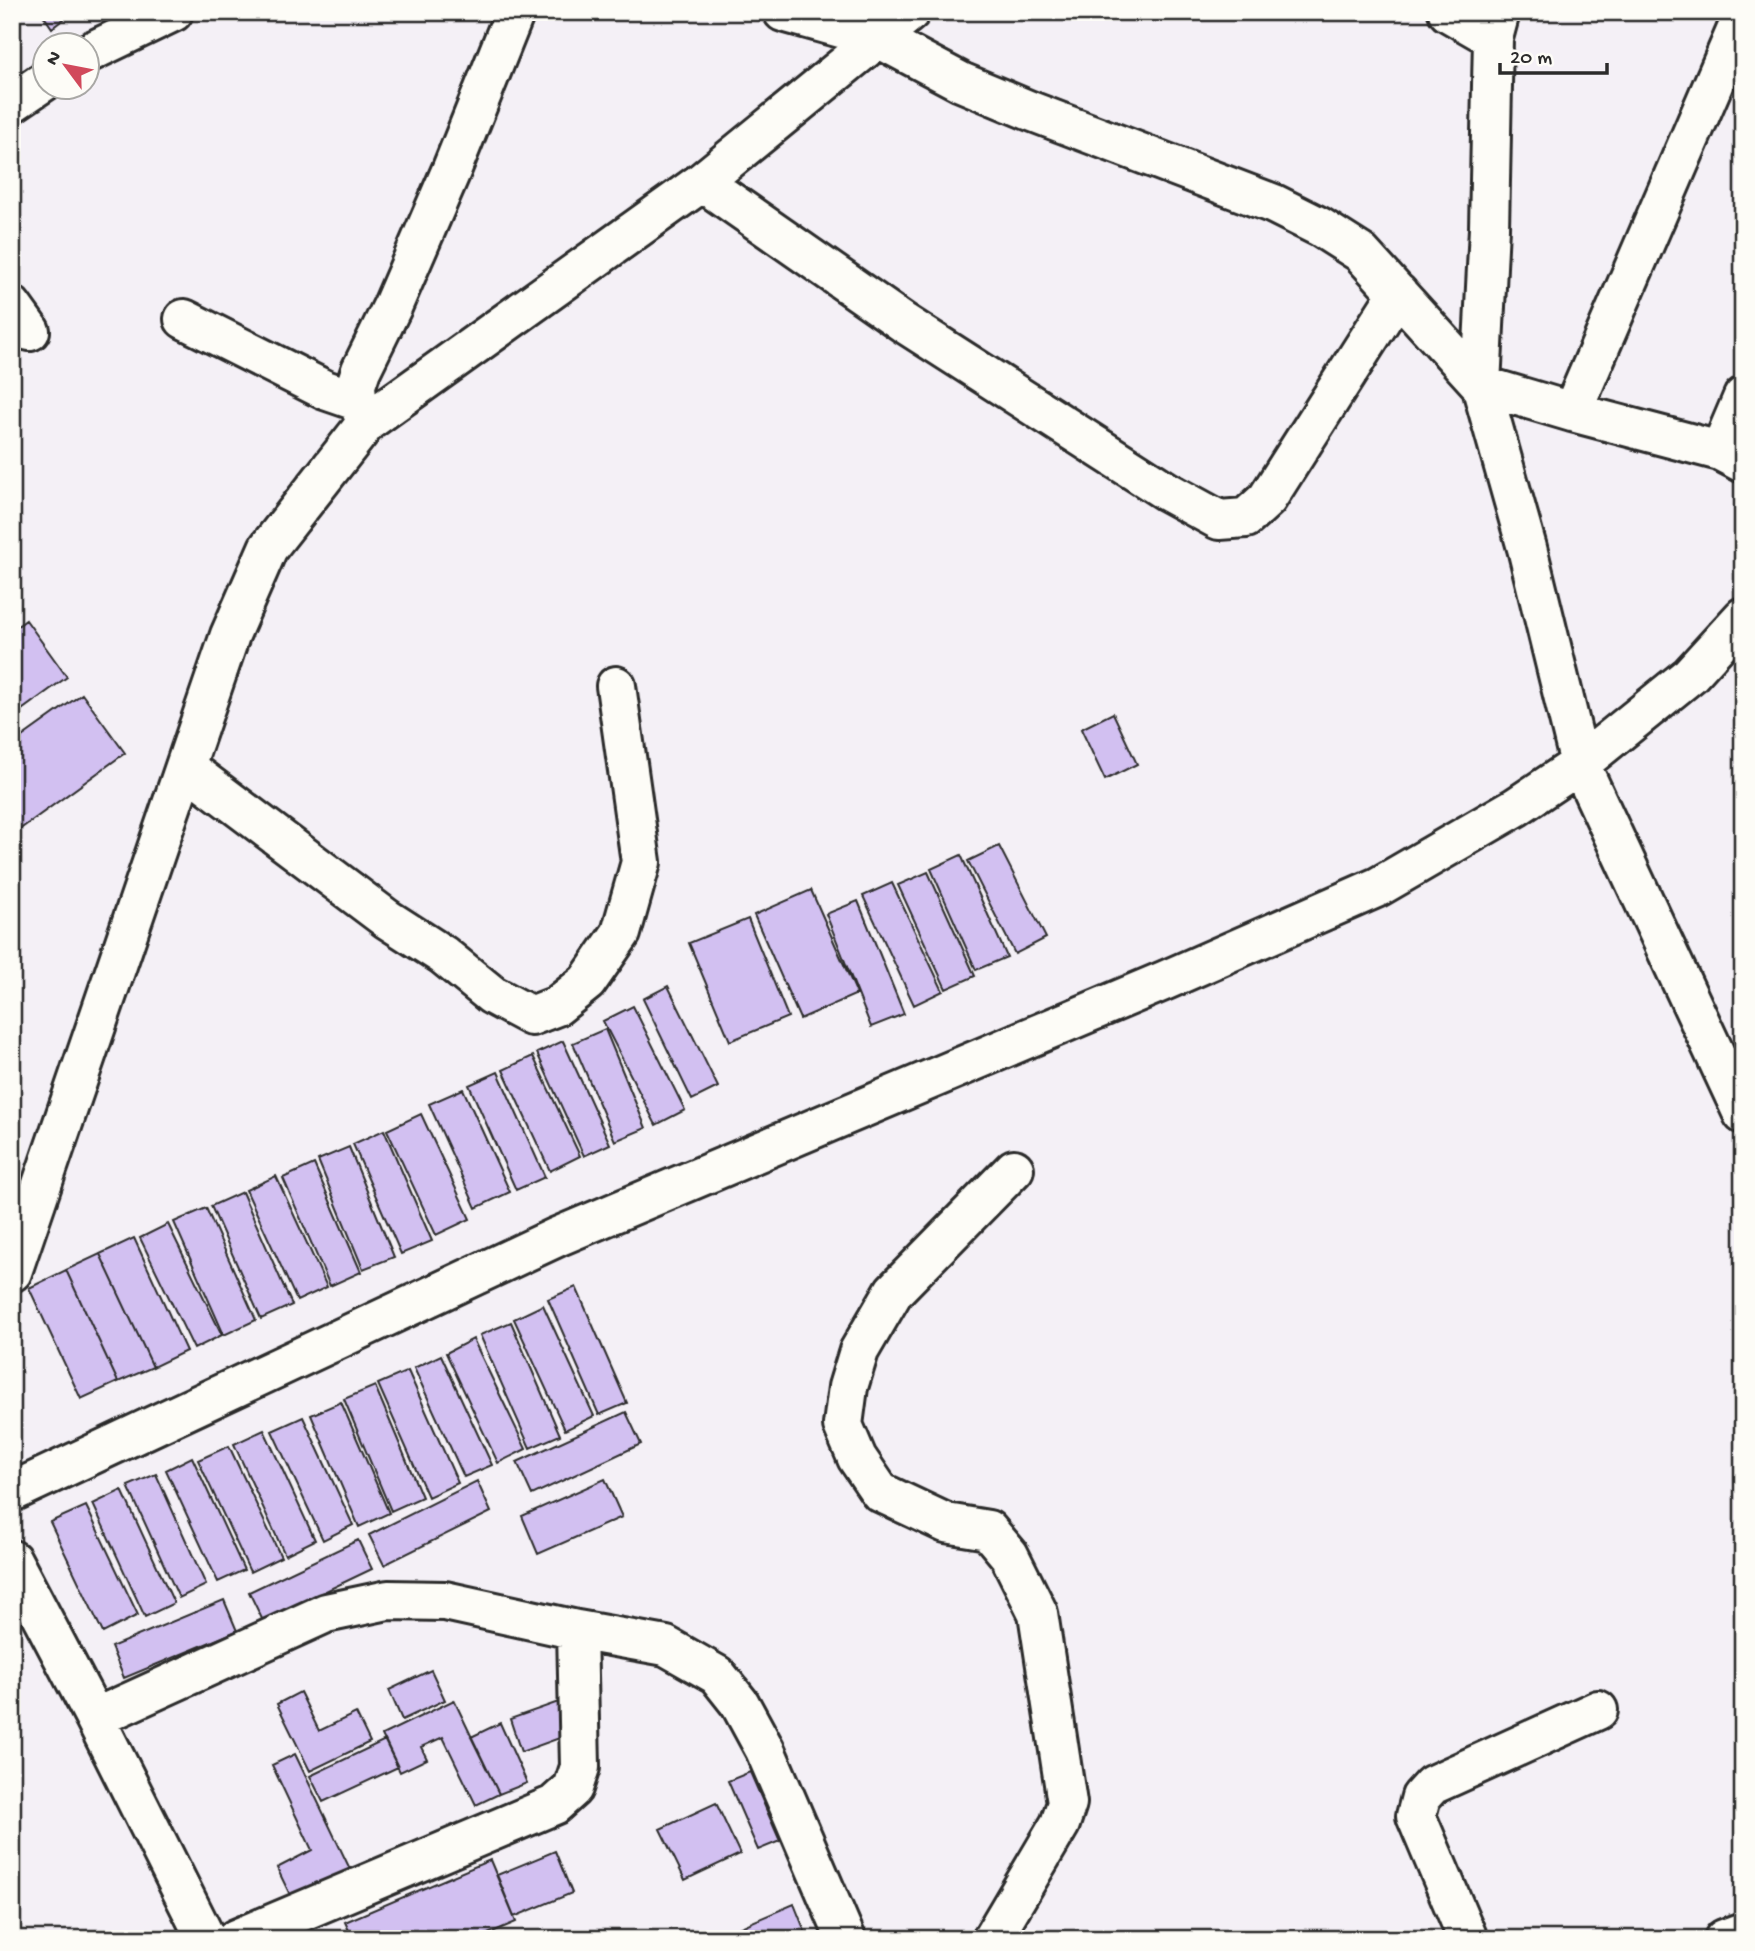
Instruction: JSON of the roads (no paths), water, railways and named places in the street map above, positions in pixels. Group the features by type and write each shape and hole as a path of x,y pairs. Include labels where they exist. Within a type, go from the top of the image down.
{"street":[{"path":"102,45 173,12"},
{"path":"362,412 356,386 361,370 435,208 515,12"},
{"path":"783,12 880,39 972,87 1275,204 1320,227 1361,253 1481,385 1732,457 1743,397"},
{"path":"12,1272 230,635 268,548 362,412 702,181 910,12"},
{"path":"1448,12 1496,25 1481,385 1527,548 1580,764 1733,1066 1743,1114"},
{"path":"1572,412 1743,15"},
{"path":"12,103 32,89"},
{"path":"702,181 904,323 1166,491 1219,520 1246,517 1267,499 1398,293"},
{"path":"184,319 325,390 362,412"},
{"path":"12,1492 557,1237 1166,980 1378,887 1516,807 1580,764 1690,675 1743,617"},
{"path":"185,767 387,919 443,955 492,995 531,1016 557,1006 587,982 621,933 641,862 616,686"},
{"path":"992,1939 1060,1824 1067,1803 1038,1613 1009,1555 988,1530 946,1523 880,1492 857,1458 842,1425 848,1387 859,1351 894,1291 1014,1169"},
{"path":"12,1560 206,1939"},
{"path":"95,1718 326,1613 388,1600 445,1601 666,1646 717,1675 740,1704 765,1750 846,1939"},
{"path":"236,1939 554,1805 573,1788 580,1767 577,1630"},
{"path":"1468,1939 1416,1816 1421,1797 1433,1785 1598,1710"},
{"path":"1724,1939 1743,1932"}]}
